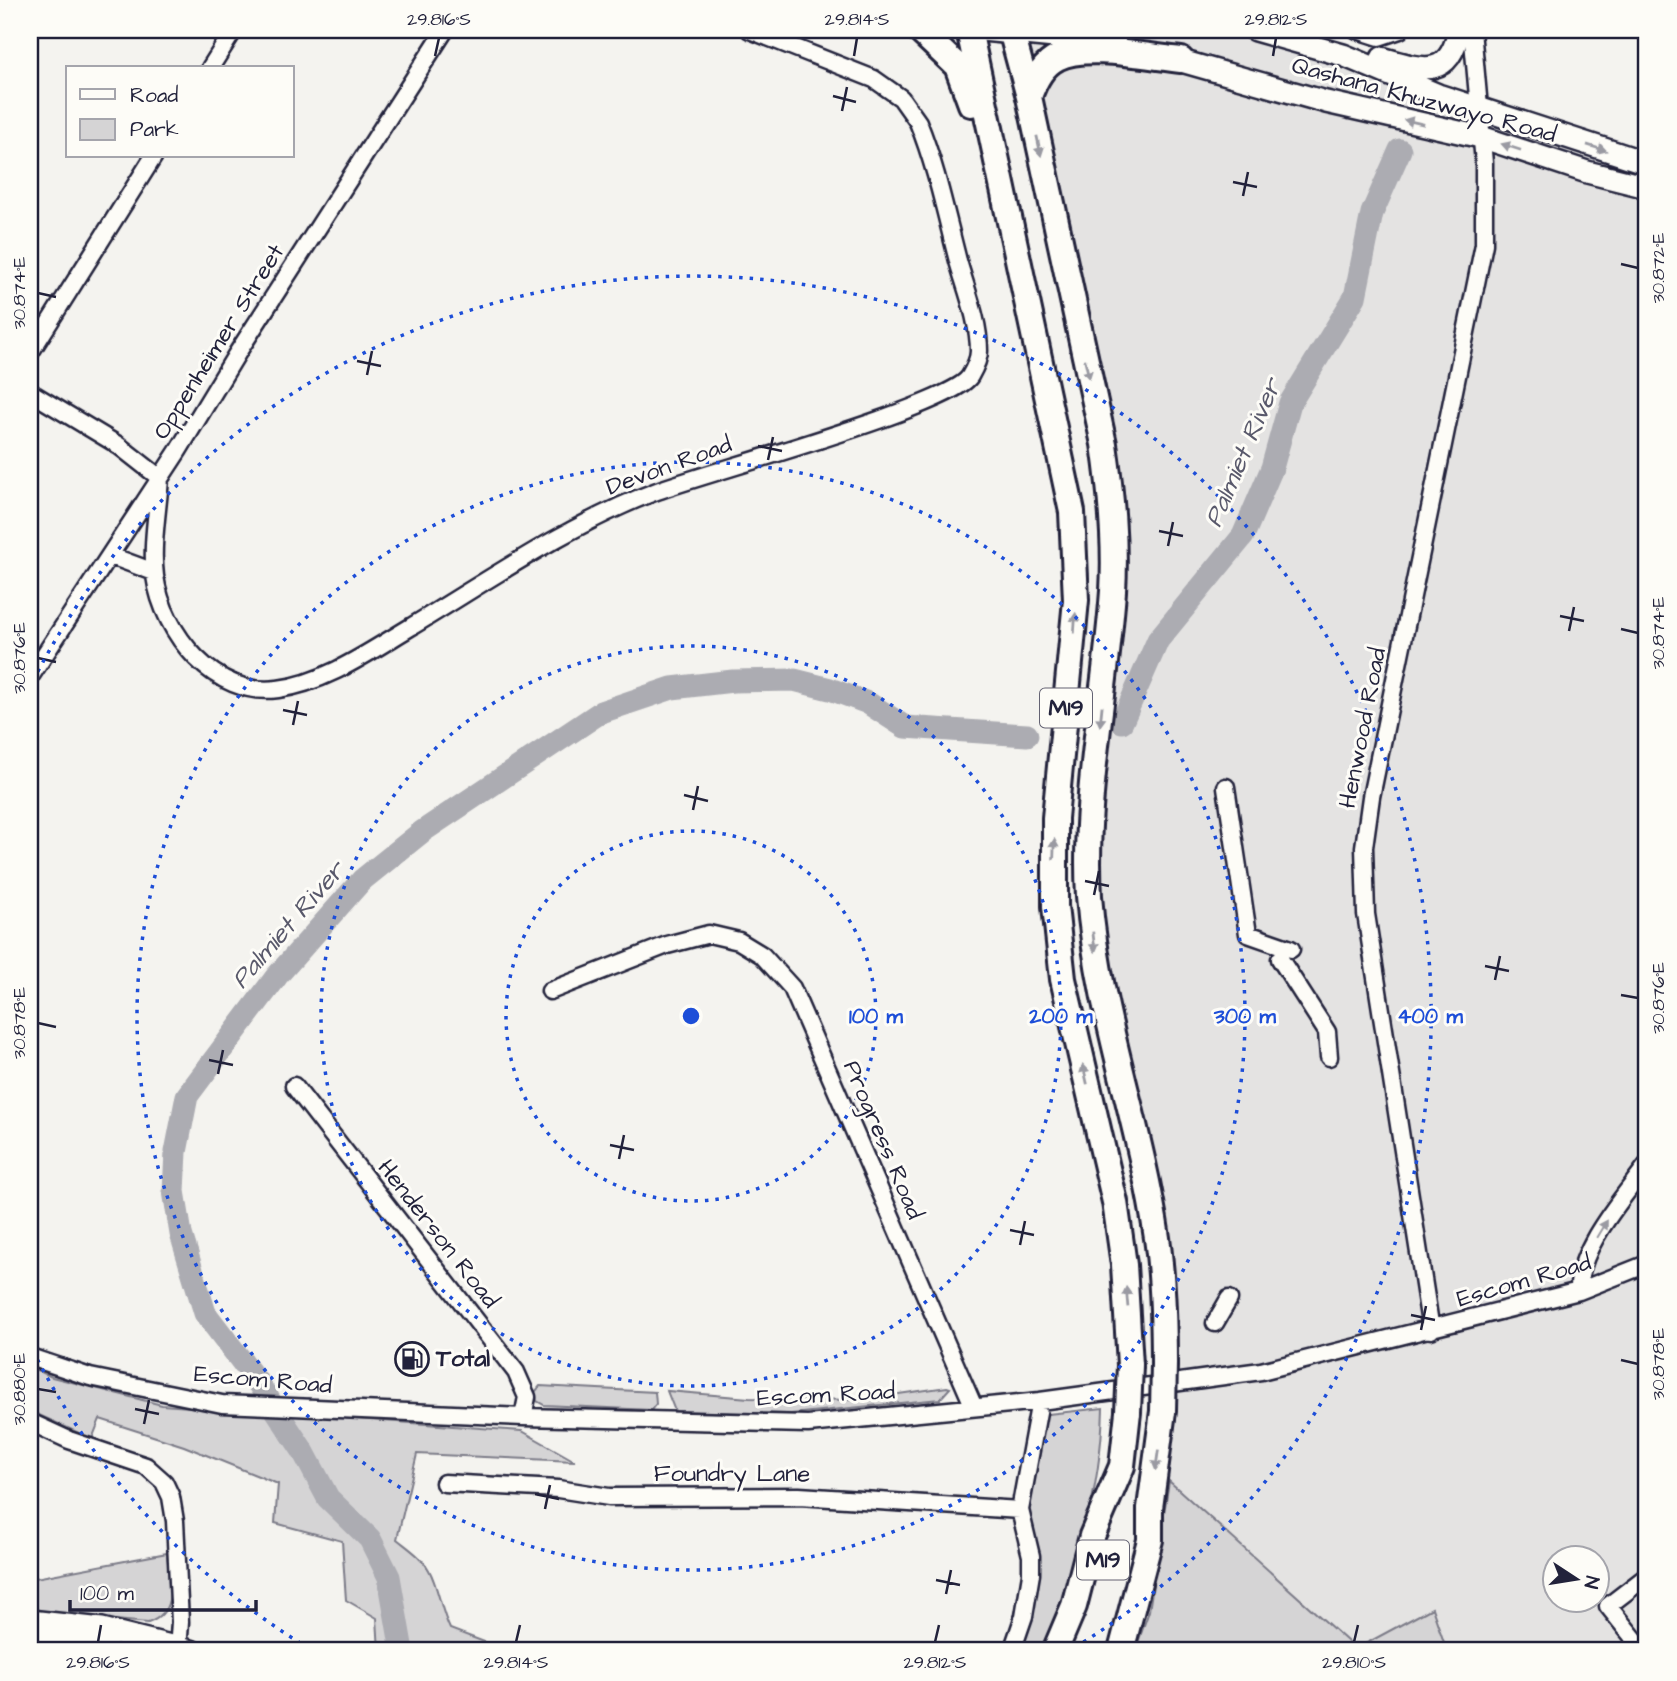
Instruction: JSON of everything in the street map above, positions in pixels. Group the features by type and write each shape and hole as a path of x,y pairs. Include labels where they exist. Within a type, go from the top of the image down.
{"highway":[{"path":"919,30 957,66 967,86 1002,212 1011,231"},
{"name":"M19","path":"969,30 1072,512 1076,618 1055,818 1055,906 1063,979 1115,1202 1127,1289 1130,1365 1122,1466 1107,1545 1072,1651"},
{"name":"M19","path":"1011,31 1029,97 1104,443 1110,483 1113,589 1090,825 1089,893 1100,984 1157,1237 1163,1297 1163,1411 1150,1508 1138,1566 1110,1651"},
{"path":"1029,97 1033,83 1047,65 1057,58 1076,52 1181,60"},
{"path":"1055,1651 1074,1606 1092,1536 1122,1466"},
{"path":"1121,1651 1150,1539 1150,1508"}],"main road":[{"name":"Qashana Khuzwayo Road","path":"982,30 1107,41 1326,102 1481,137 1587,172 1647,187"},
{"name":"Qashana Khuzwayo Road","path":"1255,30 1343,55 1438,95 1647,163"},
{"path":"1343,55 1364,52 1419,69 1438,67 1452,54 1460,30"},
{"path":"30,1621 103,1629 183,1650"},
{"path":"30,1640 109,1651"}],"street":[{"path":"211,66 234,30"},
{"name":"Oppenheimer Street","path":"30,677 111,556 444,30"},
{"name":"Devon Road","path":"160,478 154,572 159,599 171,627 193,653 225,682 254,690 278,689 312,681 372,650 564,536 629,502 683,481 910,410 965,383 979,354 974,319 925,138 914,116 901,98 874,79 750,30"},
{"path":"1357,30 1379,37 1400,30"},
{"name":"Henwood Road","path":"1431,1331 1369,942 1363,860 1376,772 1483,255 1486,222 1472,30"},
{"path":"30,353 153,158"},
{"path":"30,392 118,445 160,478"},
{"path":"111,556 154,572"},
{"path":"1226,787 1248,933 1285,954 1327,1032 1329,1056"},
{"name":"Progress Road","path":"550,991 667,945 709,934 739,941 762,955 792,988 973,1405"},
{"name":"Henderson Road","path":"294,1086 516,1372 527,1397 523,1417"},
{"path":"1579,1291 1582,1263 1612,1213 1647,1165"},
{"name":"Escom Road","path":"30,1357 114,1382 222,1404 523,1417 808,1424 973,1405 1040,1401 1261,1371 1431,1331 1579,1291 1647,1264"},
{"name":"Escom Road","path":"1616,1278 1647,1272"},
{"path":"1215,1324 1229,1299"},
{"path":"1012,1651 1024,1616 1031,1574 1029,1548 1020,1510 1040,1401"},
{"path":"30,1422 69,1440 146,1465 164,1482 171,1497 175,1521 183,1650"},
{"name":"Foundry Lane","path":"444,1483 558,1489 609,1497 799,1496 1020,1510"},
{"path":"1644,1651 1608,1606 1647,1576"}],"shaded area":[{"path":"1012,30 1253,30 1647,164 1647,1651 1122,1651 1133,1609 1165,1298 1094,938 1115,554"}],"green space":[{"path":"30,1367 52,1377 162,1405 522,1431 575,1461 417,1454 397,1539 419,1557 429,1570 450,1629 508,1651 379,1651 377,1618 346,1600 342,1541 275,1523 278,1484 184,1446 100,1419 92,1439 30,1411"},
{"path":"540,1386 655,1392 656,1404 651,1410 544,1405 537,1401 535,1392"},
{"path":"950,1388 940,1399 791,1414 675,1411 667,1391 749,1398 857,1400"},
{"path":"1103,1408 1092,1502 1065,1593 1041,1651 964,1651 996,1650 1017,1636 1024,1616 1023,1524 1043,1419 1048,1414"},
{"path":"1169,1481 1356,1649 1432,1608 1447,1651 1135,1651 1149,1611"},
{"path":"167,1553 170,1584 168,1603 158,1618 148,1623 30,1612 30,1579"}],"waterway":[{"name":"Palmiet River","path":"1122,722 1158,640 1243,536 1272,468 1290,403 1355,297 1372,213 1400,150"},
{"name":"Palmiet River","path":"402,1651 389,1577 370,1539 328,1498 303,1451 256,1380 205,1313 181,1234 174,1191 176,1152 187,1096 277,976 362,880 423,831 601,712 672,688 733,681 794,680 868,703 905,727 1027,735"}],"place":[{"name":"Total","path":"412,1359"}]}
